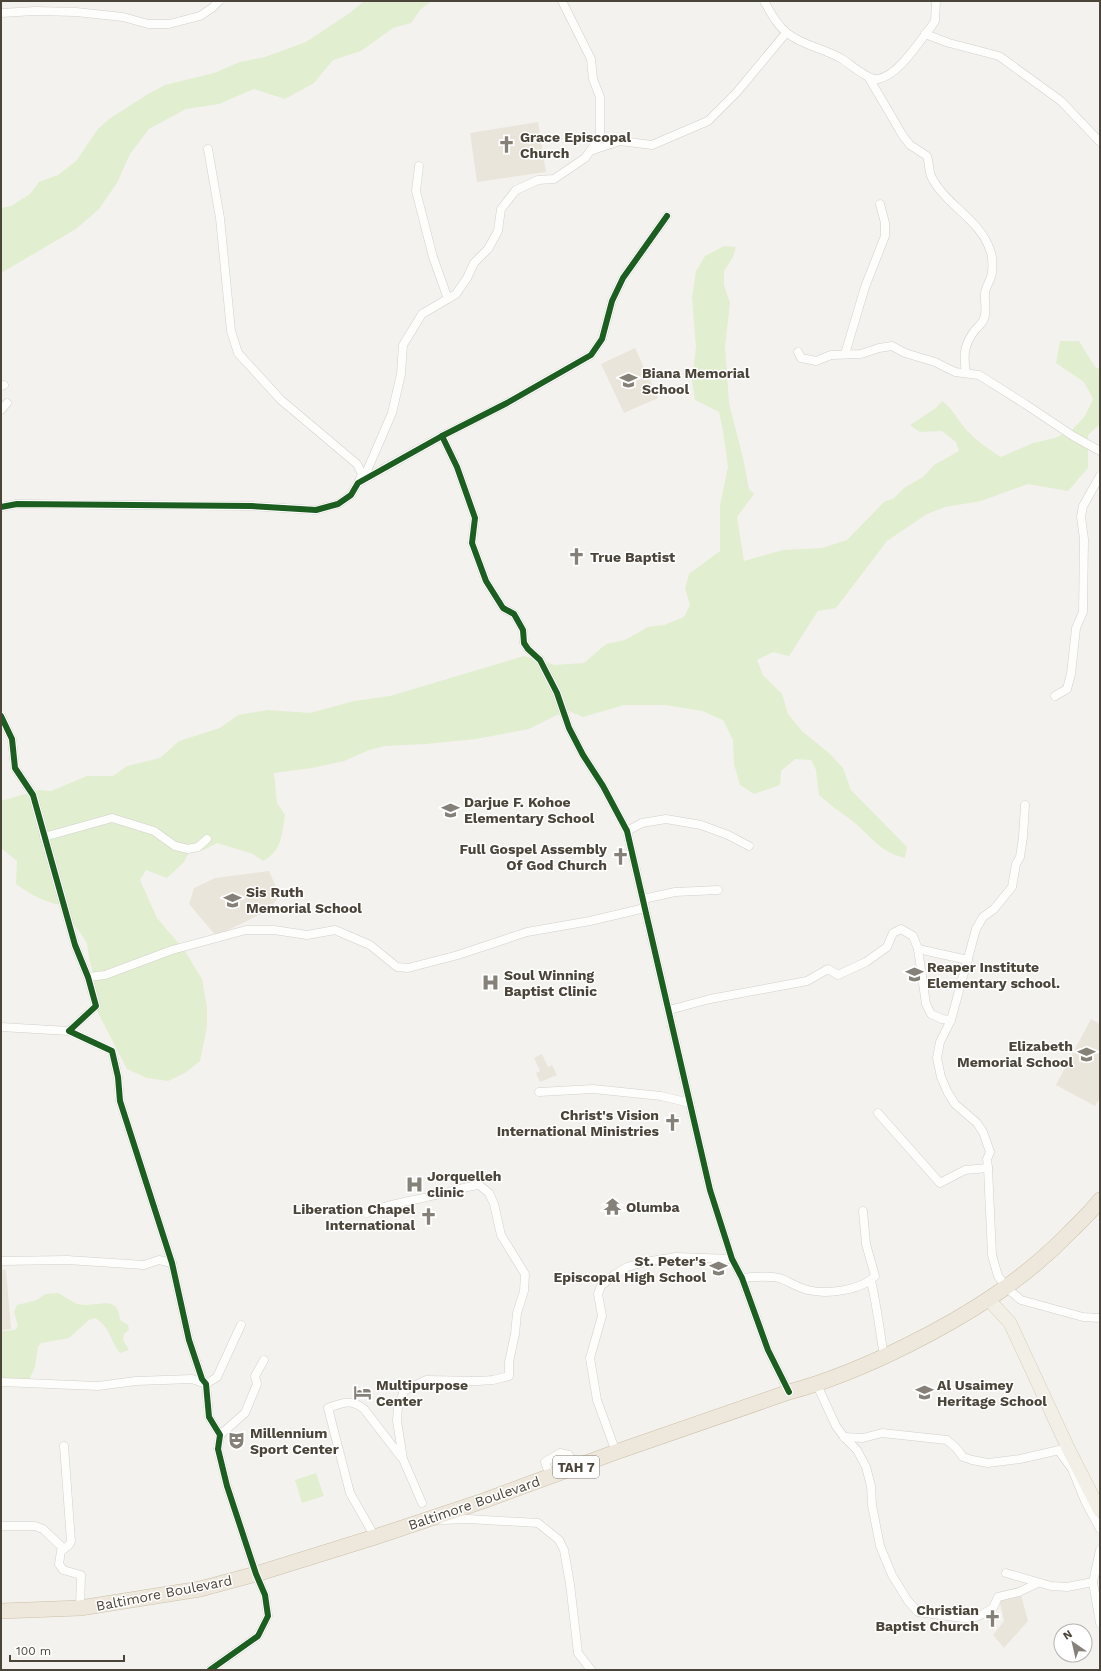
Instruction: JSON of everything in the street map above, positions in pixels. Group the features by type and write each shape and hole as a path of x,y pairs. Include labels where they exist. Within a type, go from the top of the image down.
{"highway":[{"name":"Baltimore Boulevard","path":"1,1611 80,1608 200,1589 256,1574 375,1537 789,1392 817,1385 884,1357 947,1326 989,1300 1007,1288 1054,1249 1100,1200"}],"main road":[{"path":"989,1300 1010,1323 1064,1450 1100,1510"}],"street":[{"path":"1,13 35,11 76,12 123,17 148,24 169,24 200,16 219,1"},
{"path":"1,506 17,504 220,506 316,510 338,504 351,495 362,474 366,473 392,413 401,374 403,345 422,314 456,294 467,278 474,263 488,249 498,231 501,209 516,190 538,180 554,179 585,158 600,137 600,97 593,78 591,59 562,1"},
{"path":"764,1 772,18 786,33 806,45 840,57 870,78 903,136 910,145 927,156 931,176 949,200 961,209 972,222 983,236 991,250 991,276 984,296 986,309 984,321 966,343 964,355 966,373"},
{"path":"870,78 878,79 900,67 935,21 936,1"},
{"path":"590,150 620,141 652,146 708,121 737,92 786,33"},
{"path":"925,34 949,43 999,56 1061,101 1100,142"},
{"path":"208,149 220,218 231,331 238,353 281,400 357,464 362,474"},
{"path":"419,166 416,191 428,230 434,257 448,299"},
{"path":"845,354 865,286 885,236 885,223 880,204"},
{"path":"358,483 591,355 602,339 612,301 623,278 667,216"},
{"path":"798,352 801,358 816,361 831,355 861,354 879,348 892,346 905,354 935,362 948,369 979,375 1073,436 1100,451"},
{"path":"1,410 6,403"},
{"path":"442,436 457,467 475,518 472,543 486,581 503,608 514,614 523,630 524,643 540,660 557,693 569,728 627,831 644,899 644,908 710,1190 732,1259 742,1278 768,1350 789,1392"},
{"path":"1055,696 1067,689 1071,674 1076,628 1083,612 1084,539 1081,517 1083,506 1100,476"},
{"path":"1,716 12,739 15,768 33,794 75,945 88,977 96,1006 69,1031"},
{"path":"1025,805 1020,857 1016,864 1012,887 994,909 983,917 976,929 950,1020 940,1042 937,1058 941,1077 948,1094 955,1104 977,1123 990,1152 987,1159 992,1255 998,1276 1007,1288 1021,1300 1083,1316 1100,1318"},
{"path":"44,837 112,818 154,831 175,846 182,848 188,849 198,847 207,839"},
{"path":"627,831 642,824 666,819 701,825 728,835 749,846"},
{"path":"644,899 675,892 718,890"},
{"path":"88,977 106,974 172,950 246,930 274,930 307,935 335,930 370,945 397,967 408,968 458,955 527,932 583,922 644,908"},
{"path":"669,1010 710,999 807,981 828,969 838,975 866,962 887,947 893,933 901,930 913,936 918,949 926,1004 931,1014 942,1019 950,1020"},
{"path":"918,949 968,960"},
{"path":"1,1027 69,1031 112,1051 118,1077 120,1101 172,1263 189,1340 202,1378 206,1384 209,1417 220,1435 218,1449 225,1479 256,1574 265,1594 268,1616 258,1636 210,1670"},
{"path":"539,1092 593,1089 661,1096 690,1103"},
{"path":"878,1113 940,1183 965,1170 988,1168"},
{"path":"367,1213 380,1207 479,1185 489,1192 494,1204 501,1236 525,1274 524,1291 517,1313 515,1334 509,1362 509,1376 493,1380 478,1381 426,1380 404,1391 398,1406 398,1421 403,1460"},
{"path":"742,1278 758,1276 781,1279 809,1291 830,1292 860,1286 871,1281 876,1276 866,1244 863,1211"},
{"path":"616,1452 597,1400 590,1358 602,1316 598,1294 601,1286 614,1275 627,1267 645,1262 676,1257 732,1259"},
{"path":"1,1261 67,1260 144,1265 159,1260 172,1263"},
{"path":"871,1281 877,1308 878,1324 884,1357"},
{"path":"206,1384 217,1377 241,1325"},
{"path":"220,1435 245,1413 257,1384 255,1376 264,1360"},
{"path":"1,1382 98,1386 136,1381 192,1379 206,1384"},
{"path":"817,1385 836,1426 844,1438 857,1450 866,1468 871,1486 872,1506 880,1546 892,1575 908,1601 918,1612 970,1619 993,1608 998,1597 1019,1592 1038,1583"},
{"path":"375,1537 350,1493 328,1408 346,1402 357,1403 364,1409 403,1460 422,1503"},
{"path":"844,1438 863,1438 882,1433 947,1440 963,1457 988,1463 1005,1462 1064,1450 1085,1502 1100,1529"},
{"path":"64,1446 71,1541 69,1545 61,1552 58,1564 63,1570 81,1575 80,1608"},
{"path":"425,1520 468,1518 527,1522 538,1523 549,1531 558,1540 564,1550 570,1584 578,1653 591,1670"},
{"path":"1,1526 34,1526 43,1529 64,1549"},
{"path":"1100,1550 1093,1582 1100,1623"},
{"path":"1006,1574 1051,1586 1067,1587 1093,1582"}],"shaded area":[{"path":"538,122 546,172 477,182 470,133"},
{"name":"Biana Memorial School","path":"635,348 658,398 624,413 601,364"},
{"name":"Sis Ruth Memorial School","path":"269,871 280,896 267,911 216,936 189,904 194,888 215,878"},
{"name":"Elizabeth Memorial School","path":"1091,1019 1100,1024 1100,1097 1095,1106 1056,1085"},
{"path":"542,1054 548,1067 552,1065 557,1075 540,1082 536,1073 540,1071 534,1058"},
{"path":"1,1270 6,1270 11,1329 1,1330"},
{"path":"1021,1595 1028,1621 1004,1648 993,1635 1004,1621 999,1599"}],"green space":[{"path":"364,1 432,1 421,9 411,23 393,28 361,51 333,60 314,83 285,99 254,89 219,104 186,109 149,129 130,154 117,183 99,209 76,229 1,273 1,208 11,206 30,194 39,182 58,175 76,161 98,129 109,119 165,85 214,73 240,62 265,57 306,42 351,12"},
{"path":"724,246 736,247 733,257 724,271 724,285 730,303 725,347 729,403 749,489 754,494 737,517 744,561 783,550 822,548 847,540 885,501 893,499 904,488 923,477 934,465 959,451 956,442 942,431 920,432 910,425 936,408 942,401 972,436 1001,457 1033,443 1055,438 1072,430 1085,416 1093,399 1084,382 1056,363 1060,341 1079,341 1095,367 1100,369 1100,424 1088,435 1088,468 1068,491 1028,484 981,501 945,507 927,514 887,541 836,608 818,611 789,656 773,652 757,660 763,675 782,694 788,714 802,731 830,754 843,768 851,790 907,847 905,858 881,847 851,820 819,795 816,770 811,760 795,759 781,771 780,785 754,794 740,785 734,764 733,740 723,720 702,711 665,705 624,705 583,717 567,710 529,729 476,739 385,746 369,750 344,761 312,768 274,773 277,803 285,815 278,847 269,857 263,861 253,854 217,843 204,850 189,852 184,862 167,878 146,870 140,880 157,918 185,951 202,979 207,1007 207,1027 200,1061 185,1073 168,1081 147,1078 127,1069 96,1009 93,992 94,977 87,943 61,905 37,897 16,884 17,861 1,848 1,801 39,790 51,791 87,776 113,776 127,766 160,758 179,741 220,728 238,715 268,710 310,713 354,701 390,696 524,656 555,665 584,663 606,644 625,640 648,627 664,625 684,617 690,605 685,589 689,574 720,551 720,505 728,467 719,412 695,400 692,380 696,347 692,297 696,271 705,256"},
{"path":"58,1293 78,1304 85,1305 105,1303 115,1306 120,1320 128,1325 129,1330 124,1334 123,1340 129,1350 120,1353 105,1326 95,1318 89,1320 69,1338 41,1343 38,1347 35,1367 29,1380 1,1380 1,1331 15,1330 18,1326 14,1312 17,1305 37,1300 45,1294"},
{"path":"316,1473 324,1496 302,1503 295,1480"}],"cycle path":[{"path":"1,507 17,504 251,506 316,510 338,504 351,495 358,483 442,436 507,403 591,355 602,339 612,301 623,278 667,216"},
{"path":"442,436 457,467 475,518 472,543 486,581 503,608 514,614 523,630 524,643 540,660 557,693 569,728 627,831 710,1190 732,1259 742,1278 768,1350 789,1392"},
{"path":"1,716 12,739 15,768 33,795 75,945 88,977 96,1006 69,1031 112,1051 118,1077 120,1101 172,1263 189,1340 202,1379 206,1384 209,1417 220,1435 218,1449 227,1486 256,1574 265,1595 268,1616 258,1636 210,1670"}],"place":[{"name":"Grace Episcopal Church","path":"507,145"},
{"name":"Biana Memorial School","path":"629,381"},
{"name":"True Baptist","path":"577,557"},
{"name":"Darjue F. Kohoe Elementary School","path":"451,810"},
{"name":"Full Gospel Assembly Of God Church","path":"620,857"},
{"name":"Sis Ruth Memorial School","path":"233,900"},
{"name":"Reaper Institute Elementary school.","path":"914,975"},
{"name":"Soul Winning Baptist Clinic","path":"491,983"},
{"name":"Elizabeth Memorial School","path":"1086,1054"},
{"name":"Christ's Vision International Ministries","path":"672,1123"},
{"name":"Jorquelleh clinic","path":"414,1184"},
{"name":"Olumba","path":"613,1207"},
{"name":"Liberation Chapel International","path":"428,1217"},
{"name":"St. Peter's Episcopal High School","path":"719,1269"},
{"name":"Multipurpose Center","path":"363,1393"},
{"name":"Al Usaimey Heritage School","path":"924,1393"},
{"name":"Millennium Sport Center","path":"237,1441"},
{"name":"Christian Baptist Church","path":"992,1618"}]}
